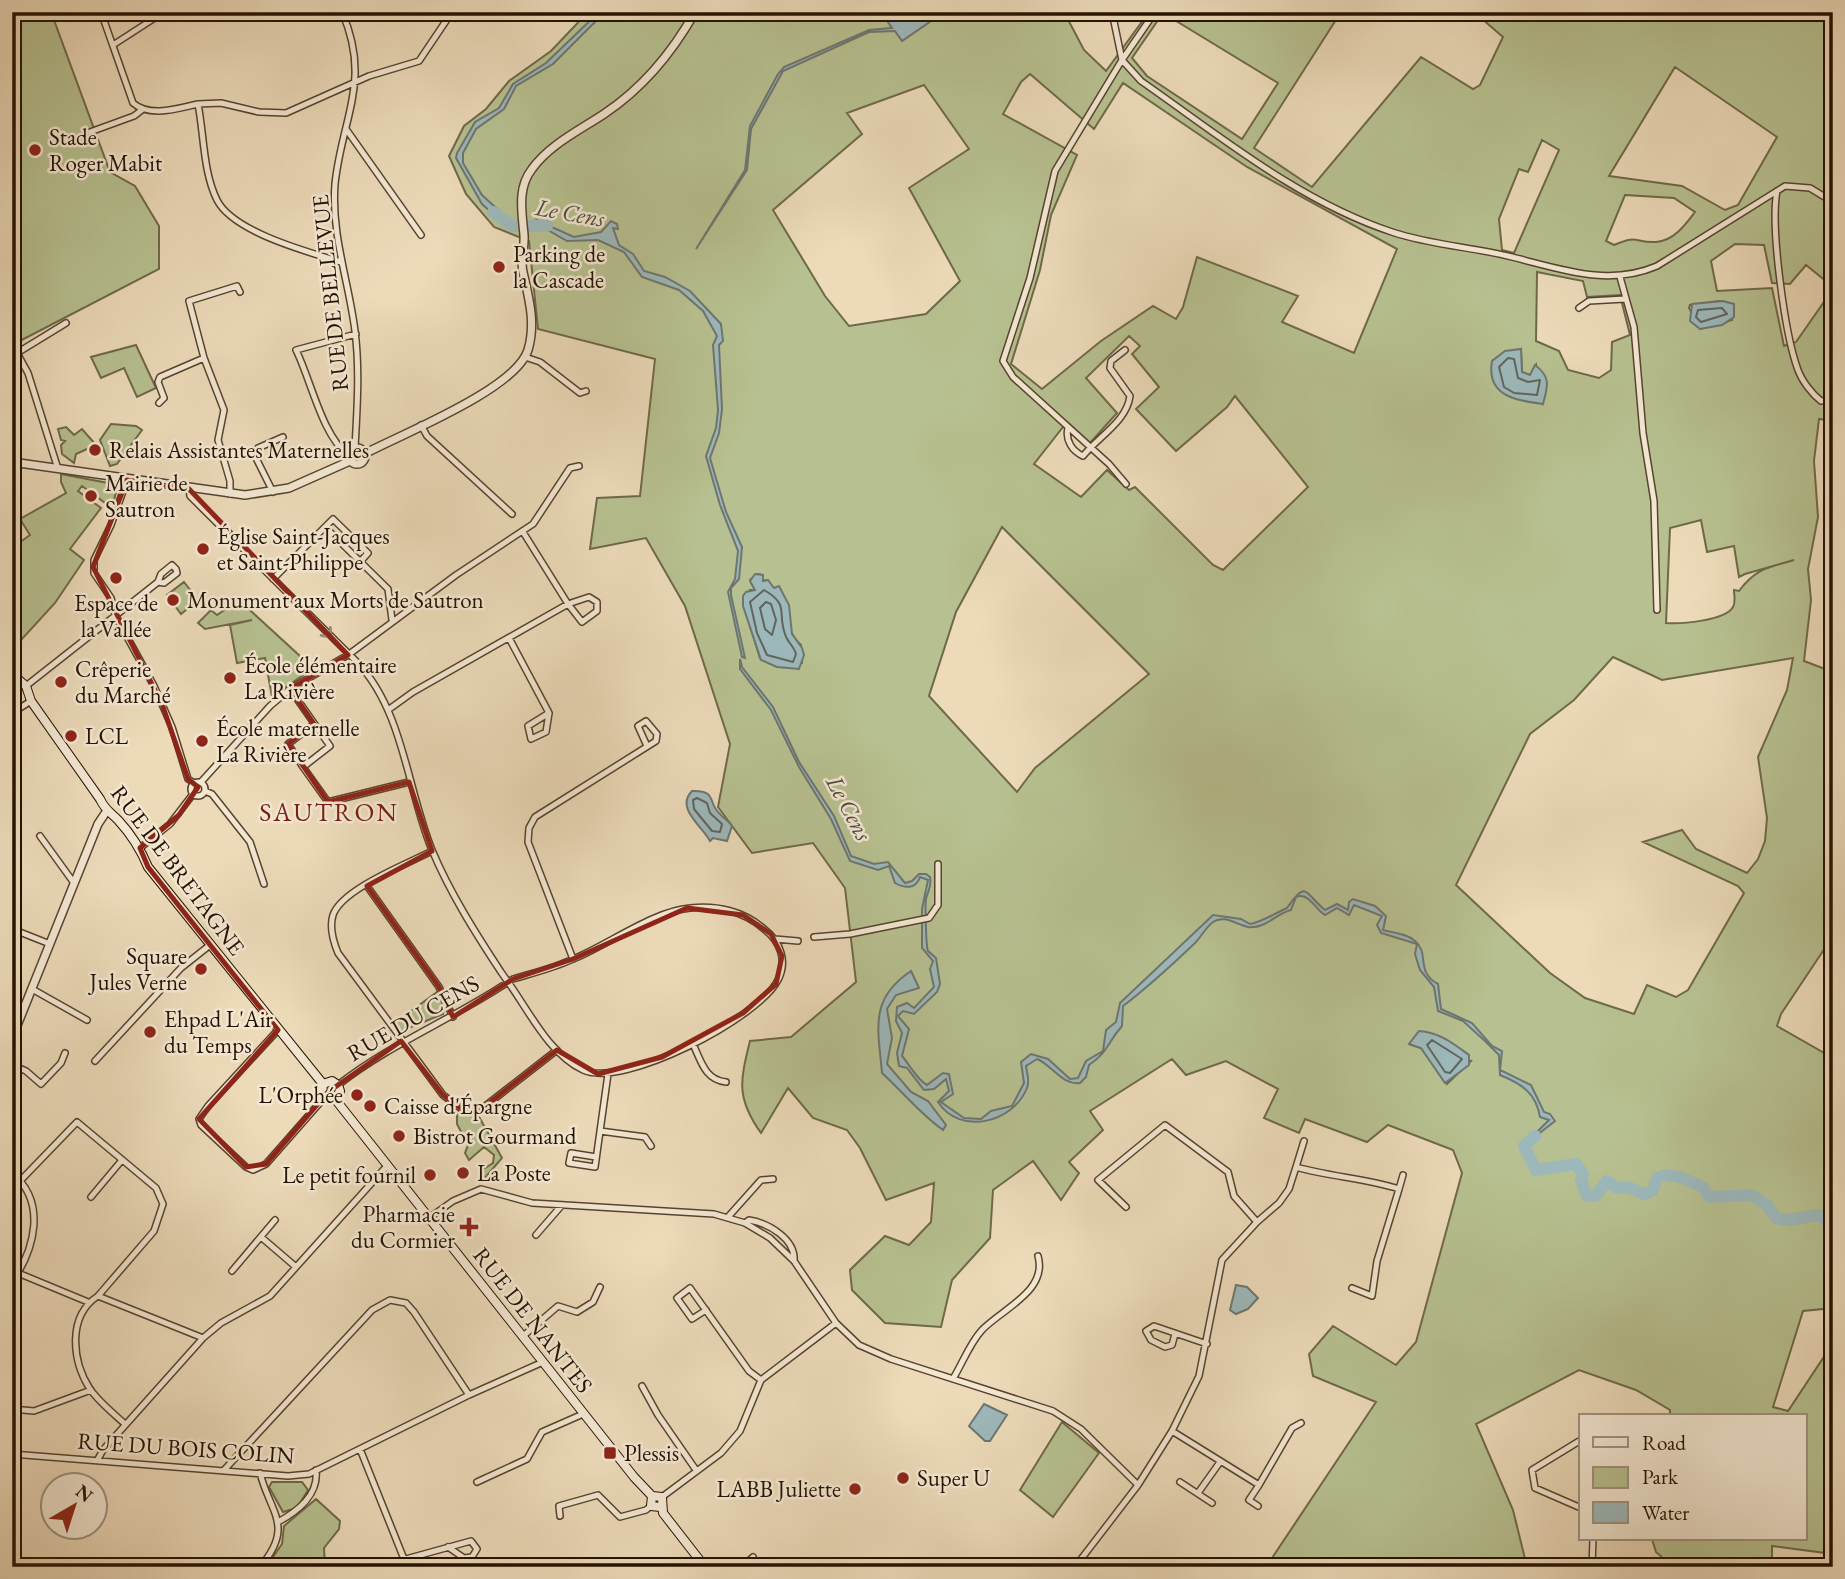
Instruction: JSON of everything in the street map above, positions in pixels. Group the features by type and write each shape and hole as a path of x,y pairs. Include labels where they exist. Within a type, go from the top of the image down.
{"main road":[{"path":"12,674 26,686"},
{"name":"RUE DE BRETAGNE","path":"26,686 31,701 100,799 106,812 118,820 140,848 148,867 323,1084"},
{"path":"335,1099 339,1094 338,1085 329,1081 323,1084 321,1090 324,1098 335,1099 386,1167"},
{"name":"RUE DE NANTES","path":"386,1167 583,1415 656,1501 705,1567"}],"street":[{"path":"101,12 129,96 143,109 155,111 221,103 259,112 286,113 356,81 419,61 450,15 455,18"},
{"path":"113,45 164,12"},
{"name":"RUE DE BELLEVUE","path":"342,12 355,51 356,81 335,183 335,213 341,262 356,334 359,391 355,449"},
{"path":"356,334 296,350 312,393 338,446 350,458 360,463 364,454 498,385 525,357 532,317 528,285 523,272 523,186 533,167 643,83 670,53 695,12"},
{"path":"1112,12 1122,60 1141,82 1290,184 1392,233 1568,272 1620,277 1637,275 1657,266 1785,186 1810,188 1833,202"},
{"path":"1126,484 1013,377 1003,361 1030,278 1055,171 1122,60 1155,12"},
{"path":"198,104 213,189 223,209 241,223 273,238 341,262"},
{"path":"90,132 134,116 143,109"},
{"path":"346,129 421,235"},
{"path":"1777,191 1774,218 1792,349 1798,370 1809,388 1821,401 1833,400"},
{"path":"1620,277 1634,327 1643,433 1654,501 1657,610"},
{"path":"230,494 230,481 218,440 224,410 204,358 190,301 237,286 240,292"},
{"path":"1579,308 1589,301 1625,299"},
{"path":"17,352 66,323"},
{"path":"12,344 28,373 58,469"},
{"path":"1068,428 1067,439 1078,454 1083,456 1129,405 1130,396 1110,368 1111,361 1125,350"},
{"path":"525,357 540,362 580,393 586,391"},
{"path":"159,403 164,398 158,382 160,377 204,358"},
{"path":"421,425 427,436 512,514"},
{"path":"273,492 254,454 258,448 283,437"},
{"path":"12,462 230,494 273,492 289,488 350,458 355,449 364,454"},
{"path":"127,480 93,567 97,579 111,598 115,615 154,685 172,727 188,779 194,783 201,782 270,706 290,689 348,655 392,620 533,524 570,468 579,466"},
{"path":"189,489 190,496 375,684 388,710 432,851 461,906 508,982 557,1050 585,1072 608,1074 693,1044 743,1013 771,991 782,968 782,956 775,939 798,941"},
{"path":"273,579 333,519 368,552 360,562"},
{"path":"325,527 388,589 392,620"},
{"path":"388,710 414,692 568,604 589,597 594,599 597,611 582,622 568,604 523,532"},
{"path":"26,686 158,582"},
{"path":"509,638 549,713 546,732 531,739 527,726 549,713"},
{"path":"290,689 330,746 303,767"},
{"path":"12,713 31,701"},
{"path":"573,959 528,842 528,828 535,817 656,741 657,734 646,721 638,726 638,731 648,746"},
{"path":"314,724 288,744 328,802 409,782"},
{"path":"201,782 205,791 212,794 250,842 264,884"},
{"path":"140,848 155,839 179,815 193,794 194,783"},
{"path":"193,794 201,795 205,791"},
{"path":"12,1038 74,883 106,812"},
{"path":"40,836 74,883"},
{"path":"432,851 347,896 333,916 333,940 338,953 443,1095 464,1111 484,1107 557,1050"},
{"path":"814,937 850,934 929,918 939,905 938,864"},
{"path":"366,886 439,987 453,1017"},
{"name":"RUE DU CENS","path":"338,1085 401,1041 453,1017 508,982 573,959 687,908 724,909 743,915 775,939"},
{"path":"12,929 50,944"},
{"path":"95,1061 181,968 210,945"},
{"path":"32,989 87,1020"},
{"path":"278,1030 208,1106 199,1119 201,1125 246,1167 253,1170 266,1164 324,1098"},
{"path":"693,1044 706,1073 716,1081 726,1082"},
{"path":"12,1065 26,1071 41,1084 61,1063 65,1053"},
{"path":"596,1157 571,1153 569,1163 594,1167 596,1157 600,1131 608,1074"},
{"path":"21,1180 77,1122 156,1188 163,1204 154,1231 98,1296 88,1302 75,1330 76,1354 90,1390 125,1424"},
{"path":"1126,1206 1098,1180 1165,1125 1228,1172 1234,1196 1257,1222"},
{"path":"600,1131 645,1138 651,1146"},
{"path":"1074,1567 1138,1485 1172,1431 1199,1376 1222,1260 1257,1222 1279,1203 1289,1189 1304,1142"},
{"path":"91,1197 122,1160"},
{"path":"99,1460 125,1424 203,1338 220,1323 265,1300 386,1167"},
{"path":"1296,1167 1332,1177 1364,1178 1399,1189"},
{"path":"12,1173 21,1180 32,1201 36,1219 18,1273 12,1282"},
{"path":"1352,1288 1372,1296 1377,1261 1403,1175"},
{"path":"727,1217 761,1180 773,1178"},
{"path":"428,1218 453,1201 481,1189 533,1203 714,1214 745,1223 770,1238 794,1261 836,1323 859,1345 875,1353 1034,1403 1068,1418 1138,1485"},
{"path":"536,1235 562,1205"},
{"path":"232,1272 275,1220"},
{"path":"261,1237 296,1267"},
{"path":"954,1377 983,1329 1015,1304 1036,1281 1042,1269 1038,1256"},
{"path":"18,1273 88,1302"},
{"path":"522,1337 558,1306 577,1312 593,1302 600,1287"},
{"path":"706,1310 692,1319 677,1298 690,1288 706,1310 749,1371 761,1380"},
{"path":"98,1296 203,1338"},
{"path":"225,1469 372,1310 390,1300 406,1303 414,1312 469,1395"},
{"path":"560,1516 559,1506 598,1495 620,1517 646,1510 721,1453 740,1431 761,1380 836,1323"},
{"path":"1175,1334 1172,1345 1165,1347 1148,1338 1146,1331 1151,1326 1207,1344"},
{"name":"RUE DU BOIS COLIN","path":"12,1454 288,1476 316,1470 543,1362"},
{"path":"642,1386 658,1415 696,1470"},
{"path":"12,1409 34,1410 90,1390"},
{"path":"477,1482 527,1459 542,1432 583,1415"},
{"path":"1258,1506 1249,1500 1292,1428 1301,1423"},
{"path":"1172,1431 1259,1485"},
{"path":"1579,1441 1532,1470 1535,1488 1579,1507"},
{"path":"360,1449 404,1559"},
{"path":"1198,1493 1220,1462"},
{"path":"278,1522 296,1512 307,1500 317,1480 316,1470"},
{"path":"260,1473 278,1522 275,1544 260,1567"},
{"path":"1180,1482 1212,1503"},
{"path":"12,1519 16,1567"},
{"path":"1592,1567 1593,1540"},
{"path":"377,1567 404,1559 448,1547 471,1541 477,1549 472,1557 464,1558 448,1547"},
{"path":"742,1567 754,1557"}],"highlighted area":[{"path":"127,480 189,489 348,655 290,689 314,724 288,744 328,802 409,782 432,851 367,886 439,987 453,1017 513,979 573,959 687,908 743,915 771,934 782,956 776,984 743,1013 662,1057 598,1074 557,1050 484,1107 464,1111 443,1095 401,1041 328,1092 266,1164 246,1167 199,1119 278,1030 148,867 140,848 179,815 198,787 188,779 162,704 93,567"}],"green space":[{"path":"12,12 51,12 110,172 135,186 159,226 159,269 16,343 12,339"},
{"path":"588,12 631,15 638,12 881,12 902,40 944,12 1064,12 1084,50 1106,71 1149,12 1341,12 1254,148 1312,187 1421,57 1473,89 1480,85 1503,37 1474,12 1833,12 1833,287 1806,265 1790,284 1772,283 1764,245 1735,244 1711,261 1717,291 1772,288 1784,346 1796,342 1833,289 1833,421 1819,419 1814,461 1818,517 1808,569 1811,600 1804,661 1833,672 1833,936 1781,1014 1777,1026 1833,1058 1833,1308 1803,1311 1773,1407 1788,1411 1833,1343 1833,1554 1772,1546 1772,1567 1673,1567 1656,1552 1652,1540 1806,1540 1806,1414 1670,1414 1670,1410 1636,1390 1579,1370 1476,1424 1513,1510 1527,1567 1266,1567 1376,1402 1313,1376 1309,1354 1333,1326 1396,1365 1416,1342 1462,1173 1453,1150 1388,1125 1367,1142 1305,1119 1299,1133 1264,1118 1278,1089 1226,1061 1186,1075 1172,1059 1090,1111 1103,1130 1069,1162 1079,1173 1061,1200 1033,1161 993,1190 990,1238 952,1280 941,1327 885,1323 852,1290 850,1270 885,1236 909,1245 931,1222 934,1183 886,1200 860,1148 847,1130 813,1118 788,1088 761,1133 747,1109 742,1078 750,1041 791,1037 856,982 845,888 813,843 752,853 718,807 730,744 685,606 646,538 590,549 597,498 640,496 655,359 538,329 529,241 494,227 466,194 449,156 464,126 486,109 509,81 551,51","holes":["1163,13 1278,83 1242,139 1147,76 1132,58","1675,67 1777,137 1738,205 1725,210 1682,186 1609,176","1030,74 1094,129 1123,83 1247,167 1397,249 1354,353 1282,322 1298,296 1197,257 1183,307 1176,319 1153,306 1101,341 1042,389 1011,364 1040,270 1051,215 1077,155 1003,114 1021,82","924,85 969,149 909,188 960,281 926,314 849,326 825,296 773,210 862,134 847,113","1542,140 1559,150 1514,253 1502,250 1499,219 1519,169 1528,172","1625,195 1674,198 1695,212 1688,222 1668,239 1656,242 1632,239 1614,245 1606,241","1537,272 1583,281 1587,297 1620,295 1630,335 1612,342 1611,370 1599,378 1568,370 1559,351 1536,341","1719,301 1734,304 1732,320 1700,329 1690,305","1129,336 1140,346 1132,354 1159,387 1136,409 1176,451 1227,407 1235,396 1308,487 1223,570 1213,565 1135,487 1129,490 1107,470 1081,497 1034,464 1067,422 1090,443 1117,413 1086,378","1521,349 1522,372 1530,375 1536,365 1542,404 1492,377 1493,360","1701,520 1707,552 1734,546 1739,577 1794,560 1763,570 1739,591 1734,590 1733,607 1721,616 1702,621 1666,623 1670,528","1002,527 1149,674 1035,768 1017,792 929,696 956,612","757,574 763,575 763,581 768,580 791,632 801,645 802,663 777,667 760,658 743,603 750,590 755,590 750,580","1613,657 1662,680 1793,658 1787,690 1758,757 1767,818 1765,841 1758,859 1747,873 1696,849 1682,830 1643,842 1738,886 1744,893 1688,990 1676,997 1647,985 1634,1014 1585,998 1550,973 1456,885 1530,734 1574,700","1409,1044 1471,1061 1447,1084 1421,1048"]},
{"path":"136,345 156,388 137,397 124,368 101,378 91,357"},
{"path":"111,424 136,426 142,430 117,464 110,466 100,440"},
{"path":"66,427 74,435 82,429 96,445 76,454 74,463 62,454 61,445 65,441 61,440 58,429"},
{"path":"61,474 108,483 116,492 112,508 82,486 78,491 101,508 70,549 84,560 55,603 12,650 12,548 30,535 20,519 66,493"},
{"path":"184,582 198,600 181,614 167,595"},
{"path":"239,600 313,668 272,697 265,658 237,663 230,625 252,620 205,629 198,623 211,610 217,615"},
{"path":"437,992 444,1007 443,1014 399,1032 392,1025"},
{"path":"457,1114 478,1115 502,1158 484,1179 482,1170 493,1163 494,1155 484,1147 469,1160 465,1153 468,1145 457,1124"},
{"path":"1062,1422 1099,1453 1053,1517 1020,1490"},
{"path":"272,1482 302,1482 308,1490 297,1508 283,1512 269,1487"},
{"path":"316,1499 340,1521 339,1529 324,1548 325,1567 266,1567 282,1544 284,1526"}],"water":[{"name":"Le Cens","path":"599,12 605,12 553,64 516,86 504,109 476,129 463,153 463,163 482,195 507,218 502,222 482,204 456,158 457,153 475,122 499,108 513,84 546,63"},
{"path":"881,12 944,12 902,41 895,31 869,32 783,71 751,129 747,170 696,249 745,170 750,126 778,74 784,67 869,30 892,28"},
{"path":"536,220 574,237 601,232 611,221 617,224 618,229 613,228 619,245 633,254 644,271 665,277 690,291 721,324 723,341 719,345 722,409 719,433 710,458 726,512 742,547 739,579 731,588 731,595 745,658 742,657 728,592 735,579 738,551 720,505 706,456 716,428 718,410 713,345 717,336 703,311 679,290 642,277 624,252 598,240 567,241 546,229 530,226"},
{"path":"1723,301 1734,304 1734,317 1722,325 1700,329 1690,321 1692,304"},
{"path":"1521,349 1522,372 1530,375 1535,365 1546,378 1543,404 1513,398 1498,389 1494,382 1491,373 1492,361 1505,351"},
{"path":"755,574 763,575 763,581 768,580 774,588 779,586 789,605 792,634 804,655 799,669 777,667 761,660 743,606 746,592 755,590 750,581"},
{"path":"740,659 742,667 773,707 799,762 834,816 851,856 874,864 888,862 905,883 912,881 919,874 930,877 926,903 927,942 928,951 936,958 940,984 937,992 914,1014 903,1011 898,1016 909,1029 902,1056 916,1076 927,1085 943,1073 949,1074 953,1094 941,1102 964,1118 981,1119 991,1111 1012,1106 1024,1083 1021,1062 1031,1054 1048,1059 1070,1079 1078,1078 1086,1061 1103,1051 1106,1030 1116,1022 1120,1003 1213,915 1255,923 1287,908 1298,894 1302,891 1309,894 1325,910 1337,904 1348,910 1349,902 1353,899 1375,906 1386,916 1383,930 1415,941 1422,951 1427,974 1438,984 1441,1009 1472,1023 1492,1046 1502,1051 1500,1070 1531,1085 1544,1112 1550,1114 1555,1121 1523,1146 1549,1120 1540,1117 1527,1090 1500,1075 1499,1055 1485,1041 1463,1021 1438,1011 1434,987 1420,970 1415,954 1417,944 1381,933 1377,925 1382,916 1354,905 1349,915 1337,908 1325,915 1301,896 1296,897 1291,910 1260,926 1248,927 1222,919 1210,924 1195,943 1123,1006 1122,1026 1104,1051 1089,1065 1086,1077 1080,1083 1068,1081 1037,1059 1026,1066 1027,1088 1010,1110 986,1121 972,1122 948,1113 938,1102 949,1091 946,1079 934,1089 924,1090 907,1068 899,1066 897,1053 902,1033 896,1021 897,1007 907,1003 914,1008 934,987 930,969 933,961 922,948 922,909 928,880 920,877 913,886 902,886 895,883 889,866 878,870 850,861 831,819 799,767 771,710 740,669"},
{"path":"692,791 709,795 716,810 732,826 727,841 713,838 710,841 692,817 687,804"},
{"path":"911,971 919,988 896,995 887,1009 892,1038 887,1064 911,1092 928,1101 946,1125 943,1130 882,1073 878,1028 882,1004 888,992"},
{"path":"1419,1031 1440,1036 1458,1047 1469,1055 1469,1065 1445,1083 1421,1048 1409,1044"},
{"path":"1236,1285 1247,1287 1258,1298 1248,1309 1236,1314 1230,1310"},
{"path":"984,1404 1007,1415 990,1441 985,1441 969,1426"}],"waterway":[{"name":"Le Cens","path":"493,212 512,226 547,226"},
{"name":"Le Cens","path":"1535,1136 1524,1146 1536,1170 1576,1164 1583,1174 1581,1180 1587,1196 1595,1196 1607,1181 1617,1188 1628,1187 1644,1194 1653,1190 1657,1178 1665,1175 1680,1177 1703,1187 1709,1197 1752,1195 1767,1205 1776,1218 1788,1220 1818,1215 1826,1220 1833,1217"}],"place":[{"name":"Stade Roger Mabit","path":"35,150"},
{"name":"Parking de la Cascade","path":"499,267"},
{"name":"Relais Assistantes Maternelles","path":"95,450"},
{"name":"Mairie de Sautron","path":"91,496"},
{"name":"Église Saint-Jacques et Saint-Philippe","path":"203,549"},
{"name":"Espace de la Vallée","path":"116,578"},
{"name":"Monument aux Morts de Sautron","path":"173,600"},
{"name":"École élémentaire La Rivière","path":"230,678"},
{"name":"Crêperie du Marché","path":"61,682"},
{"name":"LCL","path":"71,736"},
{"name":"École maternelle La Rivière","path":"202,741"},
{"name":"Square Jules Verne","path":"201,969"},
{"name":"Ehpad L'Air du Temps","path":"150,1032"},
{"name":"L'Orphée","path":"357,1095"},
{"name":"Caisse d'Épargne","path":"370,1106"},
{"name":"Bistrot Gourmand","path":"399,1136"},
{"name":"La Poste","path":"463,1173"},
{"name":"Le petit fournil","path":"430,1175"},
{"name":"Pharmacie du Cormier","path":"469,1227"},
{"name":"Plessis","path":"610,1453"},
{"name":"Super U","path":"903,1478"},
{"name":"LABB Juliette","path":"855,1489"}],"district":[{"name":"SAUTRON","path":"329,812"}]}
